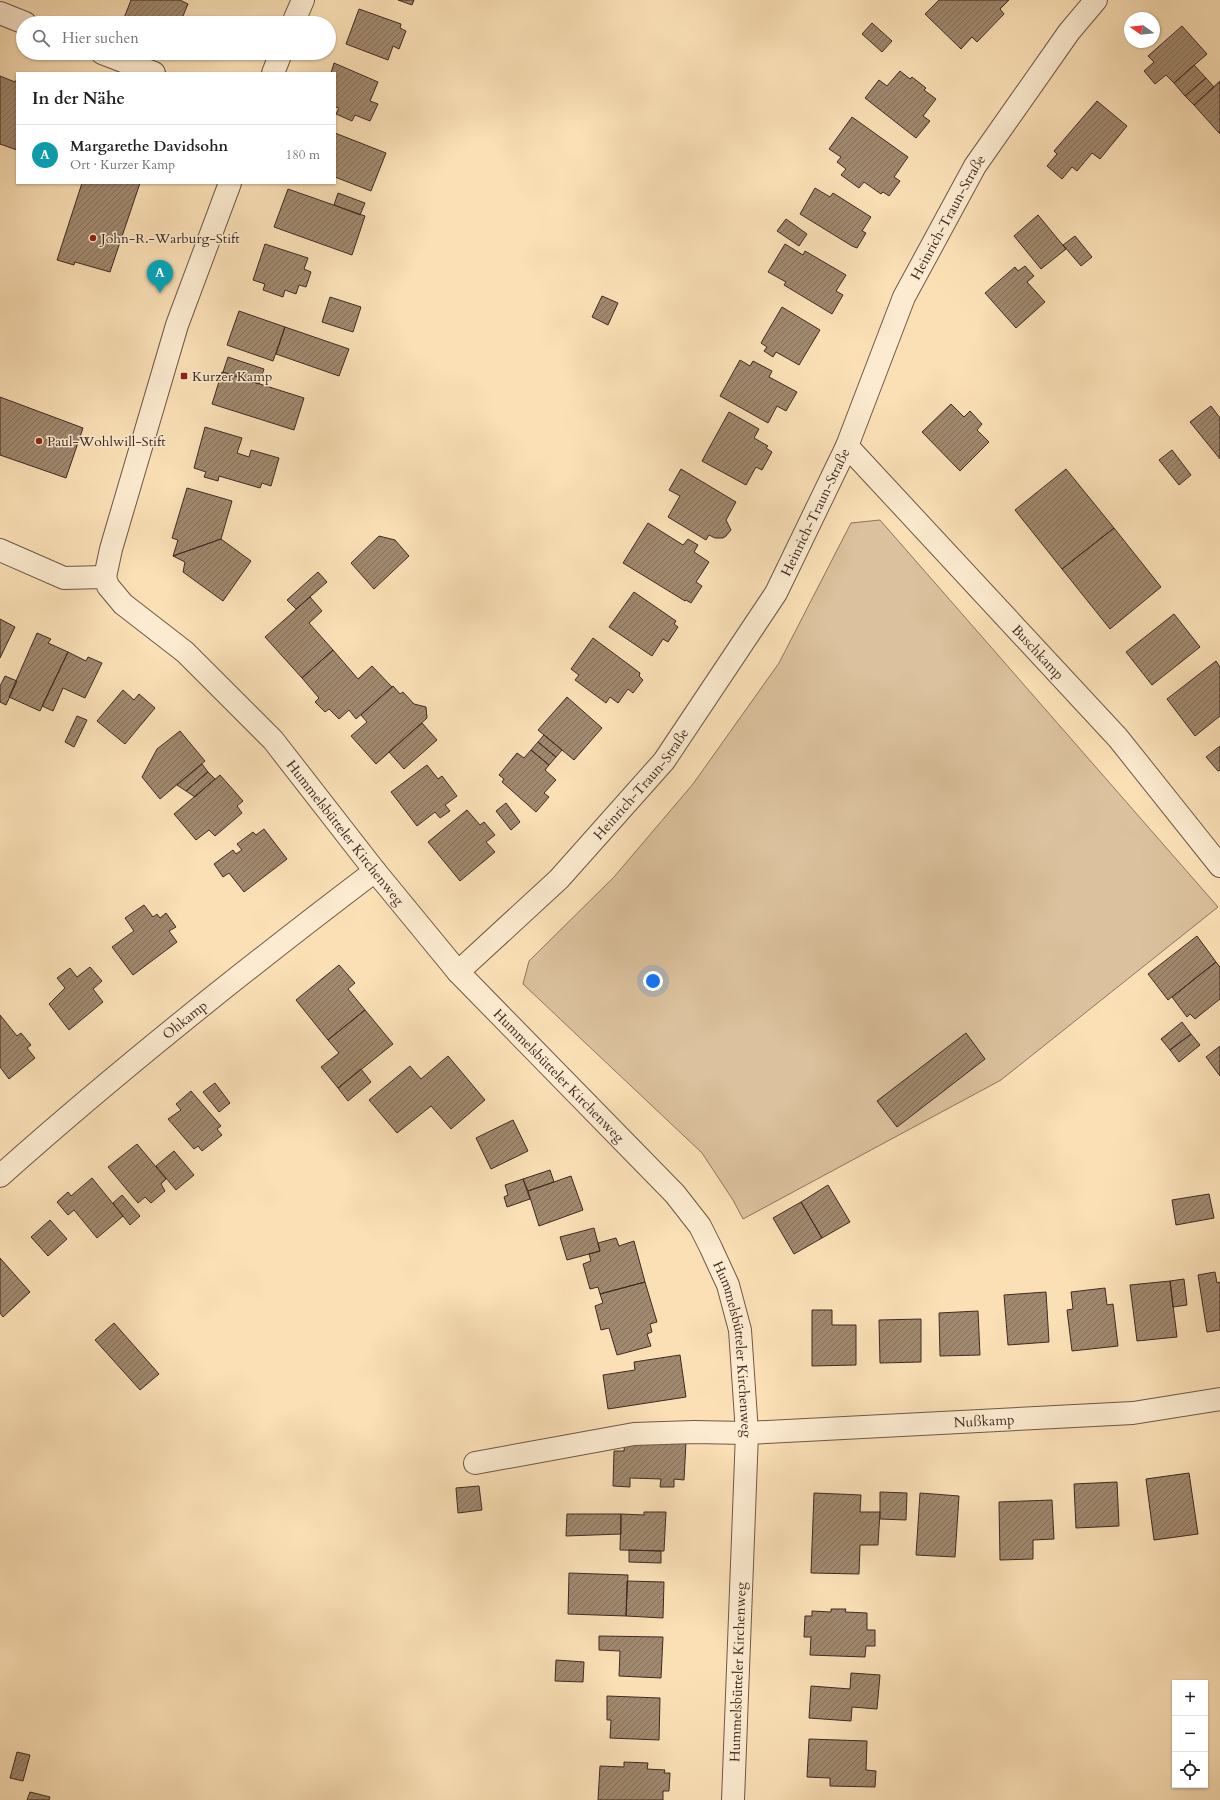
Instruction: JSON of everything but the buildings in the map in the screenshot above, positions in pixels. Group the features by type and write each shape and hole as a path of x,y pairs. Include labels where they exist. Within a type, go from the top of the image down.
{"street":[{"path":"296,16 303,0"},
{"name":"Heinrich-Traun-Straße","path":"458,972 559,879 664,761 776,593 847,446 904,297 976,166 1069,32 1096,0"},
{"path":"0,13 16,19"},
{"path":"120,60 151,72"},
{"path":"272,72 278,60"},
{"path":"0,550 64,578 105,577 111,549 177,325 230,184"},
{"name":"Buschkamp","path":"847,446 1118,738 1220,866"},
{"name":"Hummelsbütteler Kirchenweg","path":"105,577 108,586 123,604 185,652 273,740 375,871 458,972 675,1194 700,1226 728,1285 740,1330 747,1433 733,1800"},
{"name":"Ohkamp","path":"0,1176 67,1116 283,941 375,871"},
{"name":"Nußkamp","path":"475,1463 634,1434 694,1432 747,1433 1133,1413 1220,1399"}],"shaded area":[{"path":"880,520 1218,907 1001,1080 743,1219 733,1200 702,1153 523,984 529,961 614,877 693,784 779,663 851,523"}],"place":[{"name":"John-R.-Warburg-Stift","path":"93,238"},
{"name":"Margarethe Davidsohn","path":"160,293"},
{"name":"Kurzer Kamp","path":"184,376"},
{"name":"Paul-Wohlwill-Stift","path":"39,441"}]}
